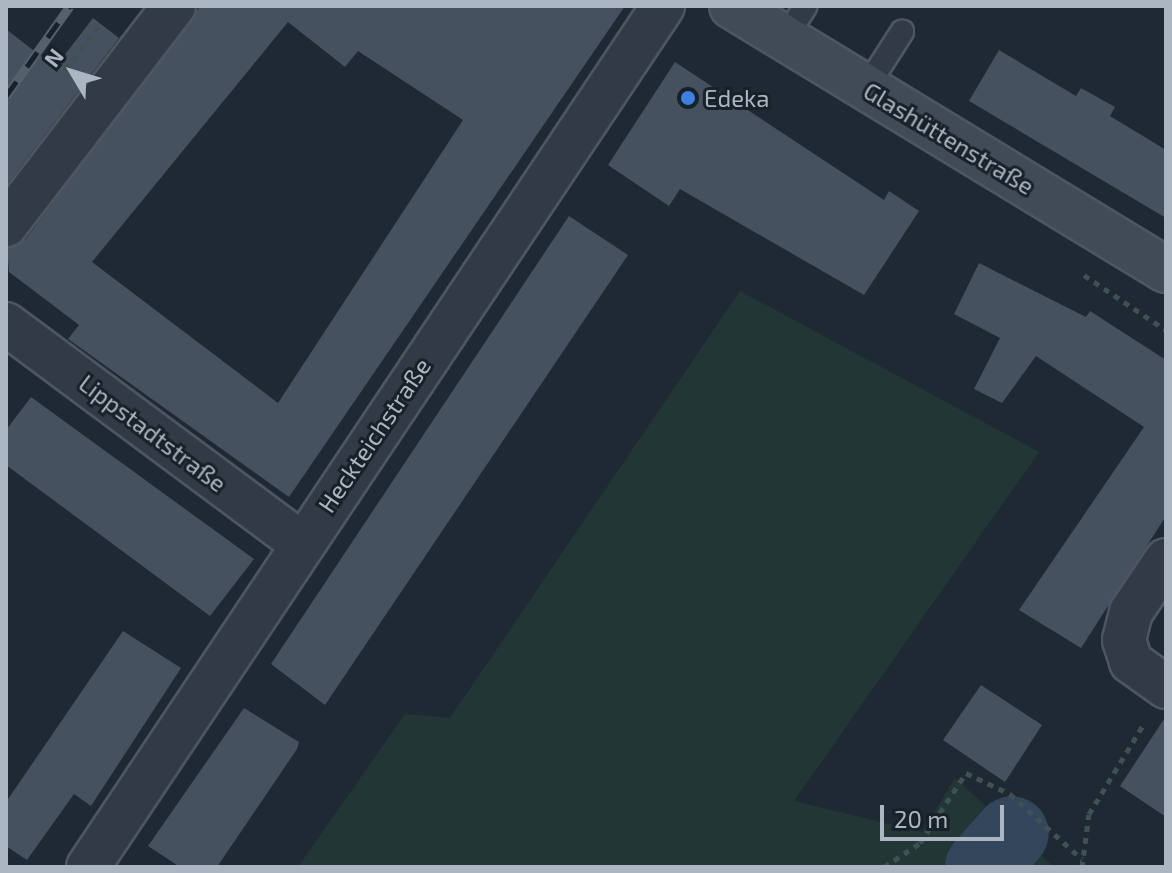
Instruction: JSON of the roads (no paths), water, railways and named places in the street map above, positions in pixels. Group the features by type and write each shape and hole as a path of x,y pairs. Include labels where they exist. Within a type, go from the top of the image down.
{"main road":[{"name":"Glashüttenstraße","path":"732,6 796,22 866,88 1166,270"}],"street":[{"path":"6,225 174,6"},
{"name":"Heckteichstraße","path":"88,867 301,543 663,6"},
{"name":"Lippstadtstraße","path":"6,324 301,543"},
{"path":"1166,560 1131,612 1124,640 1131,662 1166,687"}],"lane":[{"path":"866,88 902,32"}],"waterway":[{"path":"982,867 1012,833"}],"railway":[{"path":"6,96 70,6"}],"place":[{"name":"Edeka","path":"688,98"}]}
